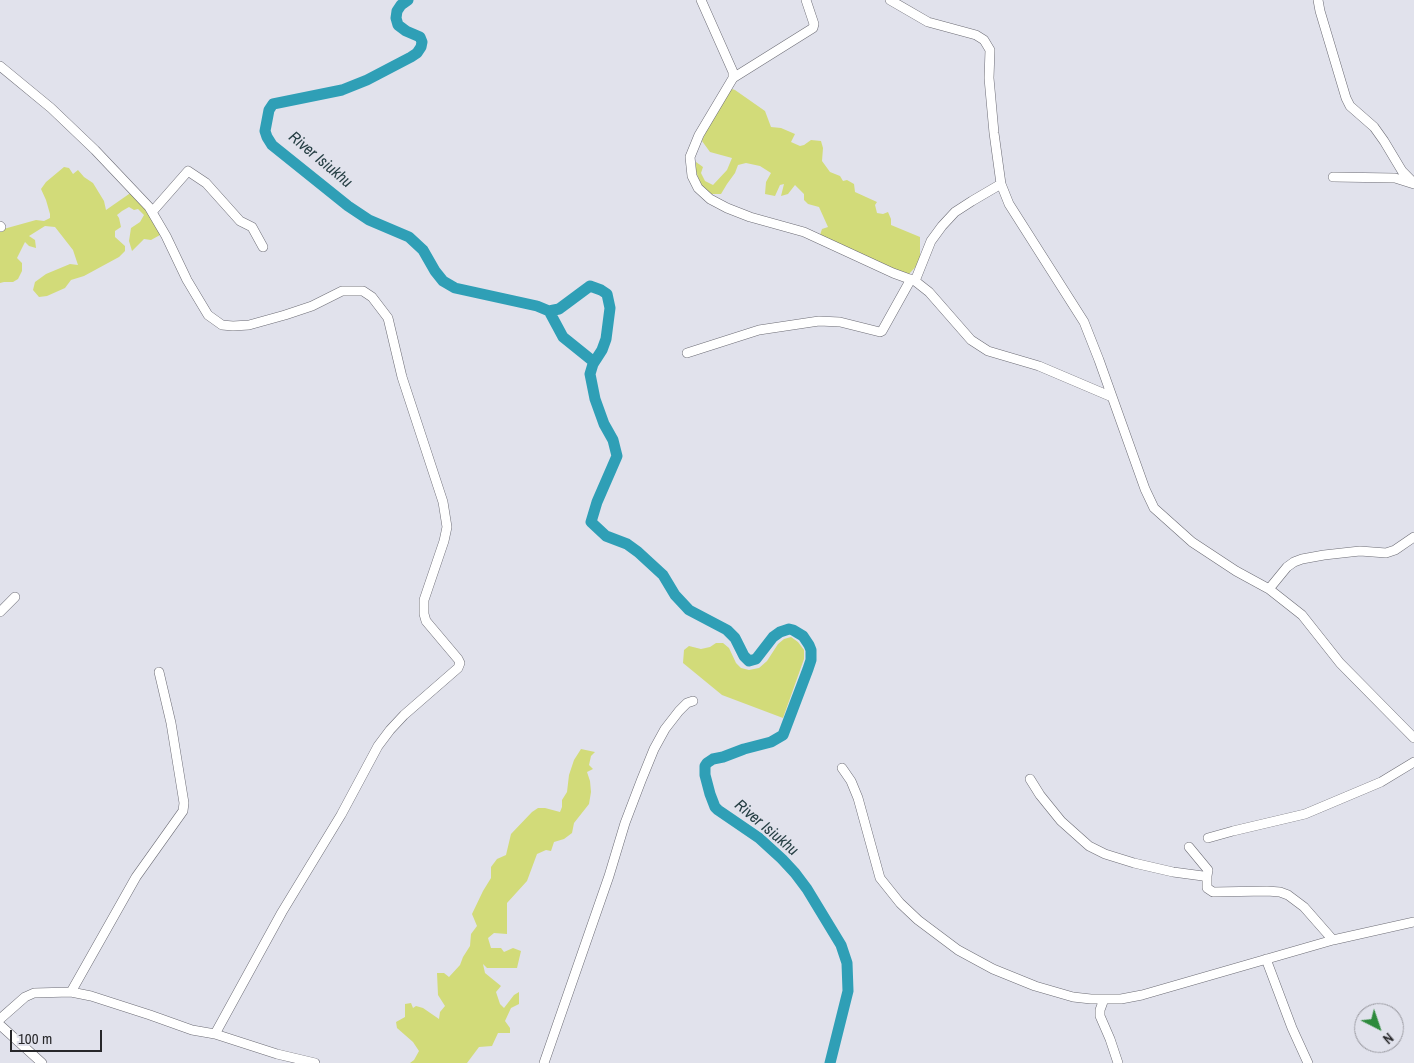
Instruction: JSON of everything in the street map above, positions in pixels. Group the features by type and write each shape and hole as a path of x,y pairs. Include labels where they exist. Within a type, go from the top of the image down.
{"street":[{"path":"701,0 733,72 733,78"},
{"path":"806,0 814,24 813,28 733,78 699,134 690,157 692,176 698,188 710,199 727,208 750,217 804,232 913,280 929,292 963,332 980,347 1039,366 1112,397"},
{"path":"890,0 928,22 976,35 984,40 990,50 990,96 1001,184 1009,204 1084,322 1145,489 1154,508 1192,542 1269,589 1302,615 1340,663 1414,738"},
{"path":"1318,0 1346,98 1350,106 1374,127 1402,171 1414,184"},
{"path":"0,66 44,102 76,132 150,207 187,280 208,315 222,325 249,325 285,315 312,306 342,291 363,291 372,297 384,312 389,323 402,376 443,502 447,527 446,534 424,600 424,614 426,621 460,663 456,672 425,696 390,730 378,746 341,815 282,912 215,1034"},
{"path":"152,212 188,171 206,184 240,221 252,227 263,247"},
{"path":"1333,177 1395,178 1414,184"},
{"path":"687,353 759,330 819,320 840,322 882,331 913,280 932,241 942,226 955,212 1001,184"},
{"path":"1269,589 1287,567 1302,559 1360,551 1386,553 1395,550 1414,537"},
{"path":"0,612 15,596"},
{"path":"71,992 136,877 183,811 184,803 171,723 159,672"},
{"path":"544,1063 609,876 625,823 654,749 665,729 679,711 687,703 693,701"},
{"path":"1208,838 1305,814 1381,782 1414,762"},
{"path":"842,768 851,781 858,798 880,878 900,903 918,920 958,950 992,969 1035,986 1073,997 1121,999 1142,995 1333,940 1414,922"},
{"path":"1030,779 1061,821 1089,846 1105,854 1134,863 1173,872 1207,876"},
{"path":"1189,847 1208,870 1207,888 1213,892 1268,891 1288,895 1304,907 1333,940"},
{"path":"1266,960 1292,1028 1308,1063"},
{"path":"0,1019 24,997 34,993 71,992 91,996 192,1030 215,1034 278,1054 315,1063"},
{"path":"1104,999 1100,1016 1118,1063"},
{"path":"0,1025 42,1063"}],"green space":[{"path":"732,89 765,111 771,127 781,128 795,134 791,142 800,146 811,140 821,141 823,148 822,161 830,172 840,176 843,181 847,180 854,184 855,192 877,202 875,205 877,213 883,214 888,212 891,225 920,237 920,262 909,274 900,272 820,235 822,229 828,227 819,207 808,204 804,200 804,194 795,185 788,194 781,196 784,184 780,185 775,196 765,194 766,182 771,173 760,166 746,163 738,165 721,194 709,194 700,183 696,171 696,162 703,167 701,173 705,181 713,185 727,170 732,158 710,152 702,141 717,103"},
{"path":"64,167 69,168 73,174 78,170 93,183 104,201 106,210 129,194 133,194 142,202 158,227 160,235 151,240 144,239 132,251 129,241 131,228 140,222 144,215 138,209 134,210 129,207 117,215 121,227 115,231 115,237 125,246 125,251 119,257 84,276 71,280 65,288 47,296 39,297 33,290 35,282 46,274 70,264 78,265 73,250 55,227 45,226 29,236 35,240 36,248 29,246 25,242 17,258 22,263 22,271 18,279 13,282 0,283 0,230 36,220 44,221 50,218 46,200 41,189 46,182"},
{"path":"791,637 804,650 804,659 783,718 722,695 683,663 684,650 689,646 701,649 716,643 723,643 729,648 736,663 741,668 749,670 759,668 767,661 778,644 784,639"},
{"path":"581,749 595,752 591,756 589,765 593,769 587,772 591,792 589,804 574,823 572,833 564,839 554,842 551,851 546,850 537,854 527,881 507,903 507,934 494,933 488,938 491,948 501,948 504,952 513,948 521,951 517,968 487,968 483,964 485,973 501,986 496,992 500,1004 504,1008 514,995 519,992 519,1004 511,1008 505,1021 510,1028 510,1033 498,1033 492,1046 479,1047 467,1063 410,1063 419,1051 413,1042 397,1028 396,1022 405,1017 405,1004 411,1003 413,1008 416,1006 423,1008 439,1019 440,1012 445,1006 438,995 437,973 444,973 449,977 460,965 470,946 471,934 477,926 472,914 491,878 491,867 497,859 506,855 511,834 532,812 538,808 545,808 560,812 562,800 567,792 569,775 574,760"}],"waterway":[{"name":"River Isiukhu","path":"408,0 401,5 397,11 396,18 398,25 420,37 422,42 417,53 367,80 342,90 273,104 269,110 265,131 267,137 272,145 348,206 369,220 409,237 423,250 443,281 455,288 537,306 549,311 559,309 590,286 607,294 610,308 606,339 590,374 595,399 604,424 613,440 617,456 597,502 591,522 606,536 627,544 638,552 663,575 675,595 689,610 727,630 735,638 744,656 749,661 756,659 773,637 789,629 803,636 811,650 811,660 783,735 771,742 713,759 705,766 705,775 715,807 759,838 795,873 841,945 847,963 848,991 830,1063"},
{"name":"River Isiukhu","path":"549,311 563,337 594,362"}]}
